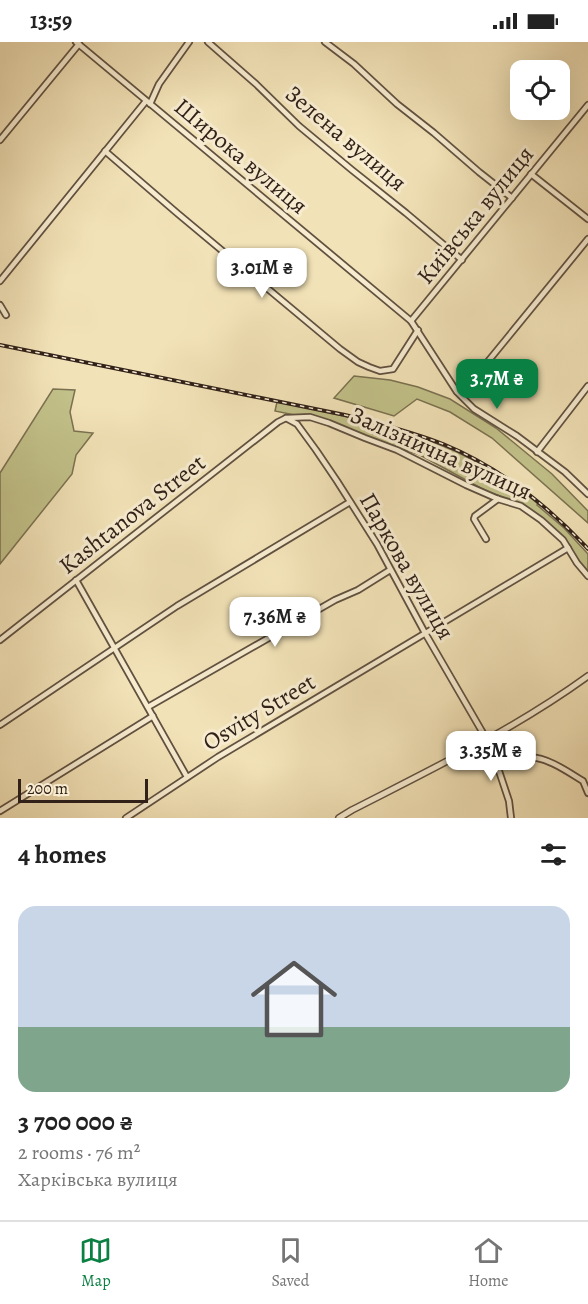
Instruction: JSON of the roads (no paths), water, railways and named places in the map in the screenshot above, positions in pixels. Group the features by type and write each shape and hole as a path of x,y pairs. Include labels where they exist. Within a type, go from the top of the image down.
{"street":[{"path":"0,281 105,151 148,102 189,42"},
{"name":"Зелена вулиця","path":"208,42 299,126 462,260"},
{"path":"325,42 512,198"},
{"path":"0,140 77,43"},
{"name":"Широка вулиця","path":"77,43 411,321 464,400 565,472 588,494"},
{"name":"Київська вулиця","path":"411,321 588,105"},
{"path":"105,151 358,362 380,371 393,369 418,330"},
{"path":"531,174 588,219"},
{"path":"456,390 463,392 588,239"},
{"path":"0,305 6,315"},
{"path":"537,452 588,386"},
{"name":"Залізнична вулиця","path":"286,418 310,417 329,423 397,450 498,499 521,506 532,512 560,536 588,576"},
{"name":"Паркова вулиця","path":"286,418 297,424 377,544 497,765 509,801 511,818"},
{"name":"Kashtanova Street","path":"0,640 286,418"},
{"path":"486,539 474,518 498,499"},
{"path":"0,725 177,606 350,502"},
{"name":"Osvity Street","path":"126,818 218,757 568,548"},
{"path":"148,707 390,570"},
{"path":"76,580 187,777"},
{"path":"339,818 485,741 568,691 588,676"},
{"path":"0,811 153,716"},
{"path":"497,765 523,758 542,759 584,781 588,793"}],"railway":[{"path":"0,345 345,415 443,444 484,464 521,489 556,517 588,549"}]}
